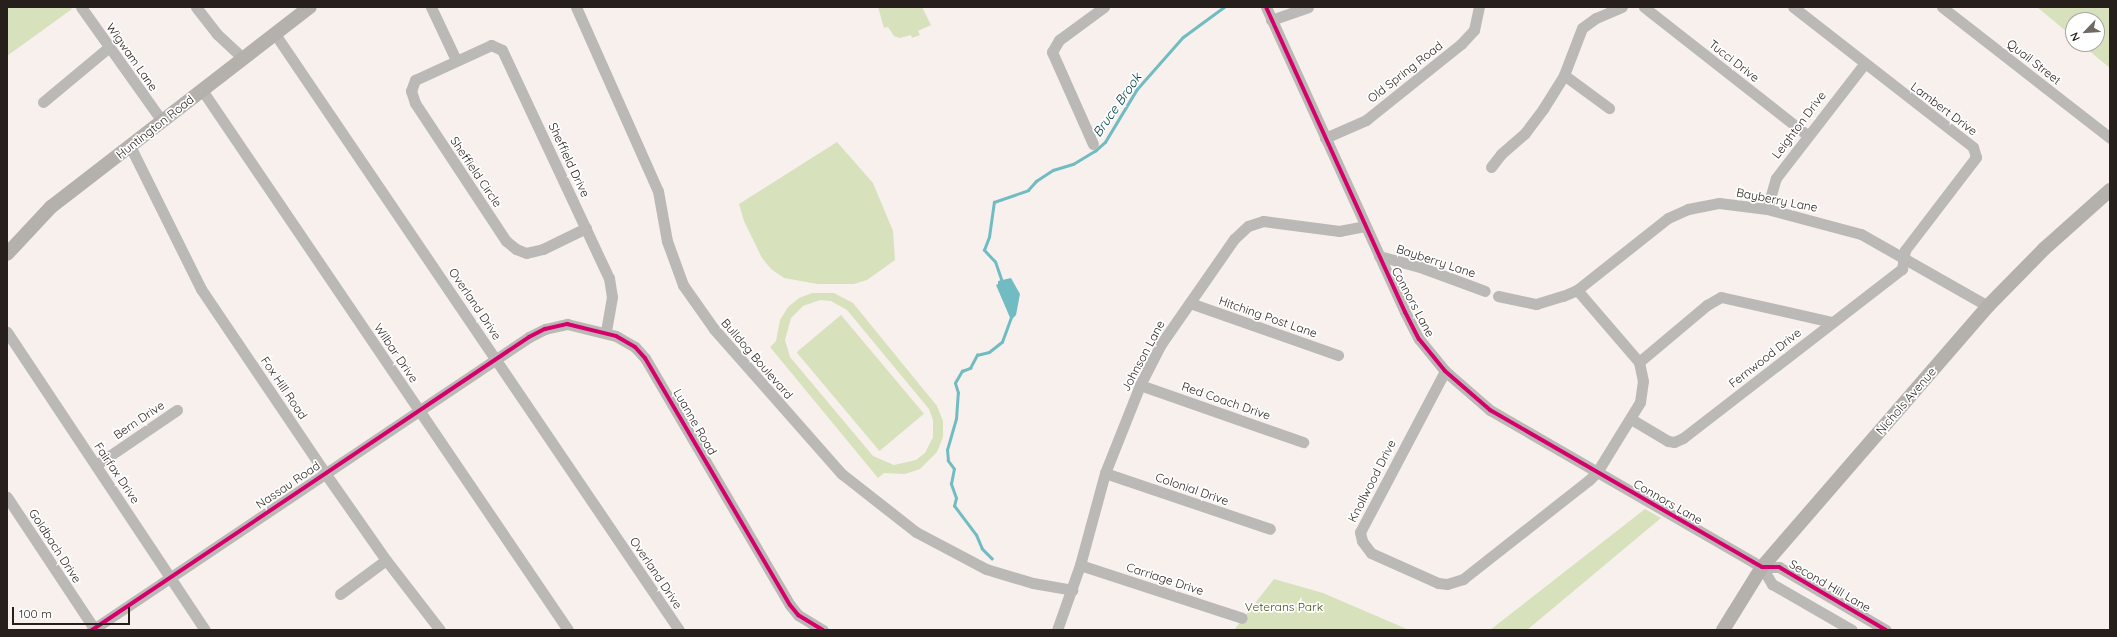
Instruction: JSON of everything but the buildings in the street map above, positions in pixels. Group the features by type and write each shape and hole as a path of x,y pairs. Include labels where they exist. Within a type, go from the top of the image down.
{"main road":[{"name":"Huntington Road","path":"7,254 38,218 310,7"},
{"name":"Nichols Avenue","path":"1723,630 1762,567 1988,306 2039,254 2110,190"}],"street":[{"name":"Wigwam Lane","path":"81,7 162,121"},
{"path":"196,7 217,34 243,58"},
{"path":"431,7 456,60"},
{"name":"Bulldog Boulevard","path":"576,7 658,191 667,241 683,285 696,307 714,329 842,474 916,532 986,569 1033,583 1072,590"},
{"path":"1093,144 1052,52 1059,40 1104,7"},
{"name":"Connors Lane","path":"1266,7 1378,256 1414,330 1445,371 1490,410 1762,567"},
{"path":"1271,20 1308,7"},
{"name":"Old Spring Road","path":"1325,138 1366,120 1461,44 1474,30 1479,7"},
{"path":"1491,168 1537,118 1564,75 1582,28 1596,18 1622,7"},
{"name":"Tucci Drive","path":"1644,7 1807,136"},
{"name":"Lambert Drive","path":"1793,7 1864,64 1973,147 1976,152 1974,162 1905,250 1904,258"},
{"name":"Quail Street","path":"1942,7 2110,138"},
{"name":"Overland Drive","path":"275,34 679,630"},
{"name":"Sheffield Drive","path":"456,60 491,45 502,50 586,228 612,288 606,332"},
{"path":"43,102 109,47"},
{"name":"Sheffield Circle","path":"456,60 415,80 412,95 506,241 516,249 526,253 543,249 586,228"},
{"name":"Leighton Drive","path":"1767,209 1776,178 1864,64"},
{"path":"1564,75 1609,108"},
{"name":"Wilbar Drive","path":"202,90 568,630"},
{"name":"Fox Hill Road","path":"130,146 201,289 325,473 386,560 440,630"},
{"name":"Bayberry Lane","path":"1498,296 1536,304 1576,290 1650,230 1680,212 1719,203 1767,209 1861,234 1988,306"},
{"name":"Johnson Lane","path":"1057,630 1080,565 1105,473 1140,385 1161,344 1234,239 1253,224 1279,222 1339,231 1365,226"},
{"name":"Bayberry Lane","path":"1378,256 1420,267 1485,291"},
{"name":"Fernwood Drive","path":"1631,419 1668,441 1679,441 1902,269 1904,258"},
{"path":"1576,290 1639,362 1643,391 1631,419 1597,472"},
{"path":"1639,362 1707,305 1721,297 1832,322"},
{"name":"Hitching Post Lane","path":"1190,303 1338,355"},
{"name":"Luanne Road","path":"496,358 533,334 559,325 574,324 606,332 627,341 645,358 790,605 798,615 823,630"},
{"name":"Fairfax Drive","path":"7,332 205,630"},
{"name":"Nassau Road","path":"94,630 170,577 496,358"},
{"name":"Knollwood Drive","path":"1445,371 1360,532 1362,541 1371,554 1438,583 1457,582 1597,472"},
{"name":"Red Coach Drive","path":"1140,385 1303,442"},
{"name":"Bern Drive","path":"96,465 177,410"},
{"name":"Colonial Drive","path":"1105,473 1270,529"},
{"name":"Goldbach Drive","path":"7,497 94,630"},
{"path":"340,594 386,560"},
{"name":"Carriage Drive","path":"1080,565 1242,618"},
{"path":"1762,567 1772,584 1852,630"},
{"name":"Second Hill Lane","path":"1762,567 1779,567 1886,630"},
{"name":"Second Hill Lane","path":"1836,621 1846,606"}],"green space":[{"path":"7,7 70,7 72,9 7,56"},
{"path":"878,7 922,7 931,25 918,31 920,35 912,38 911,35 900,38 894,36 888,27 884,28"},
{"path":"2037,7 2110,7 2110,68 2091,52 2105,52 2105,12 2065,12 2065,30"},
{"path":"837,142 873,183 893,231 895,260 867,280 854,284 818,284 784,278 771,269 762,258 744,221 739,204"},
{"path":"812,293 834,293 853,303 937,406 943,421 943,437 937,452 920,469 905,474 884,473 878,478 770,347 776,341 780,320 788,307 799,298","holes":["820,300 831,301 847,310 929,409 933,420 933,437 925,453 916,460 894,465 873,456 790,357 785,340 791,318 803,306"]},
{"path":"841,315 924,414 879,451 797,352"},
{"path":"1645,509 1661,518 1527,630 1490,630"},
{"name":"Veterans Park","path":"1274,579 1323,593 1409,630 1234,630"}],"water":[{"path":"1011,278 1020,294 1016,315 1011,320 996,285 998,284 998,281"}],"waterway":[{"name":"Bruce Brook","path":"1002,282 995,262 984,250 989,237 994,202 1028,190 1036,181 1053,170 1073,164 1095,151 1105,142 1137,89 1183,37 1224,7"},
{"name":"Bruce Brook","path":"992,559 982,549 976,535 954,506 956,498 951,484 954,469 948,461 947,450 956,419 958,393 955,383 962,371 970,368 977,355 989,352 1002,342 1011,317"}],"cycle path":[{"path":"1266,7 1405,312 1419,339 1445,371 1490,410 1753,562 1762,567 1779,567 1886,630"},
{"path":"92,630 529,337 545,329 567,324 616,336 635,347 645,358 790,605 798,615 823,630"}]}
